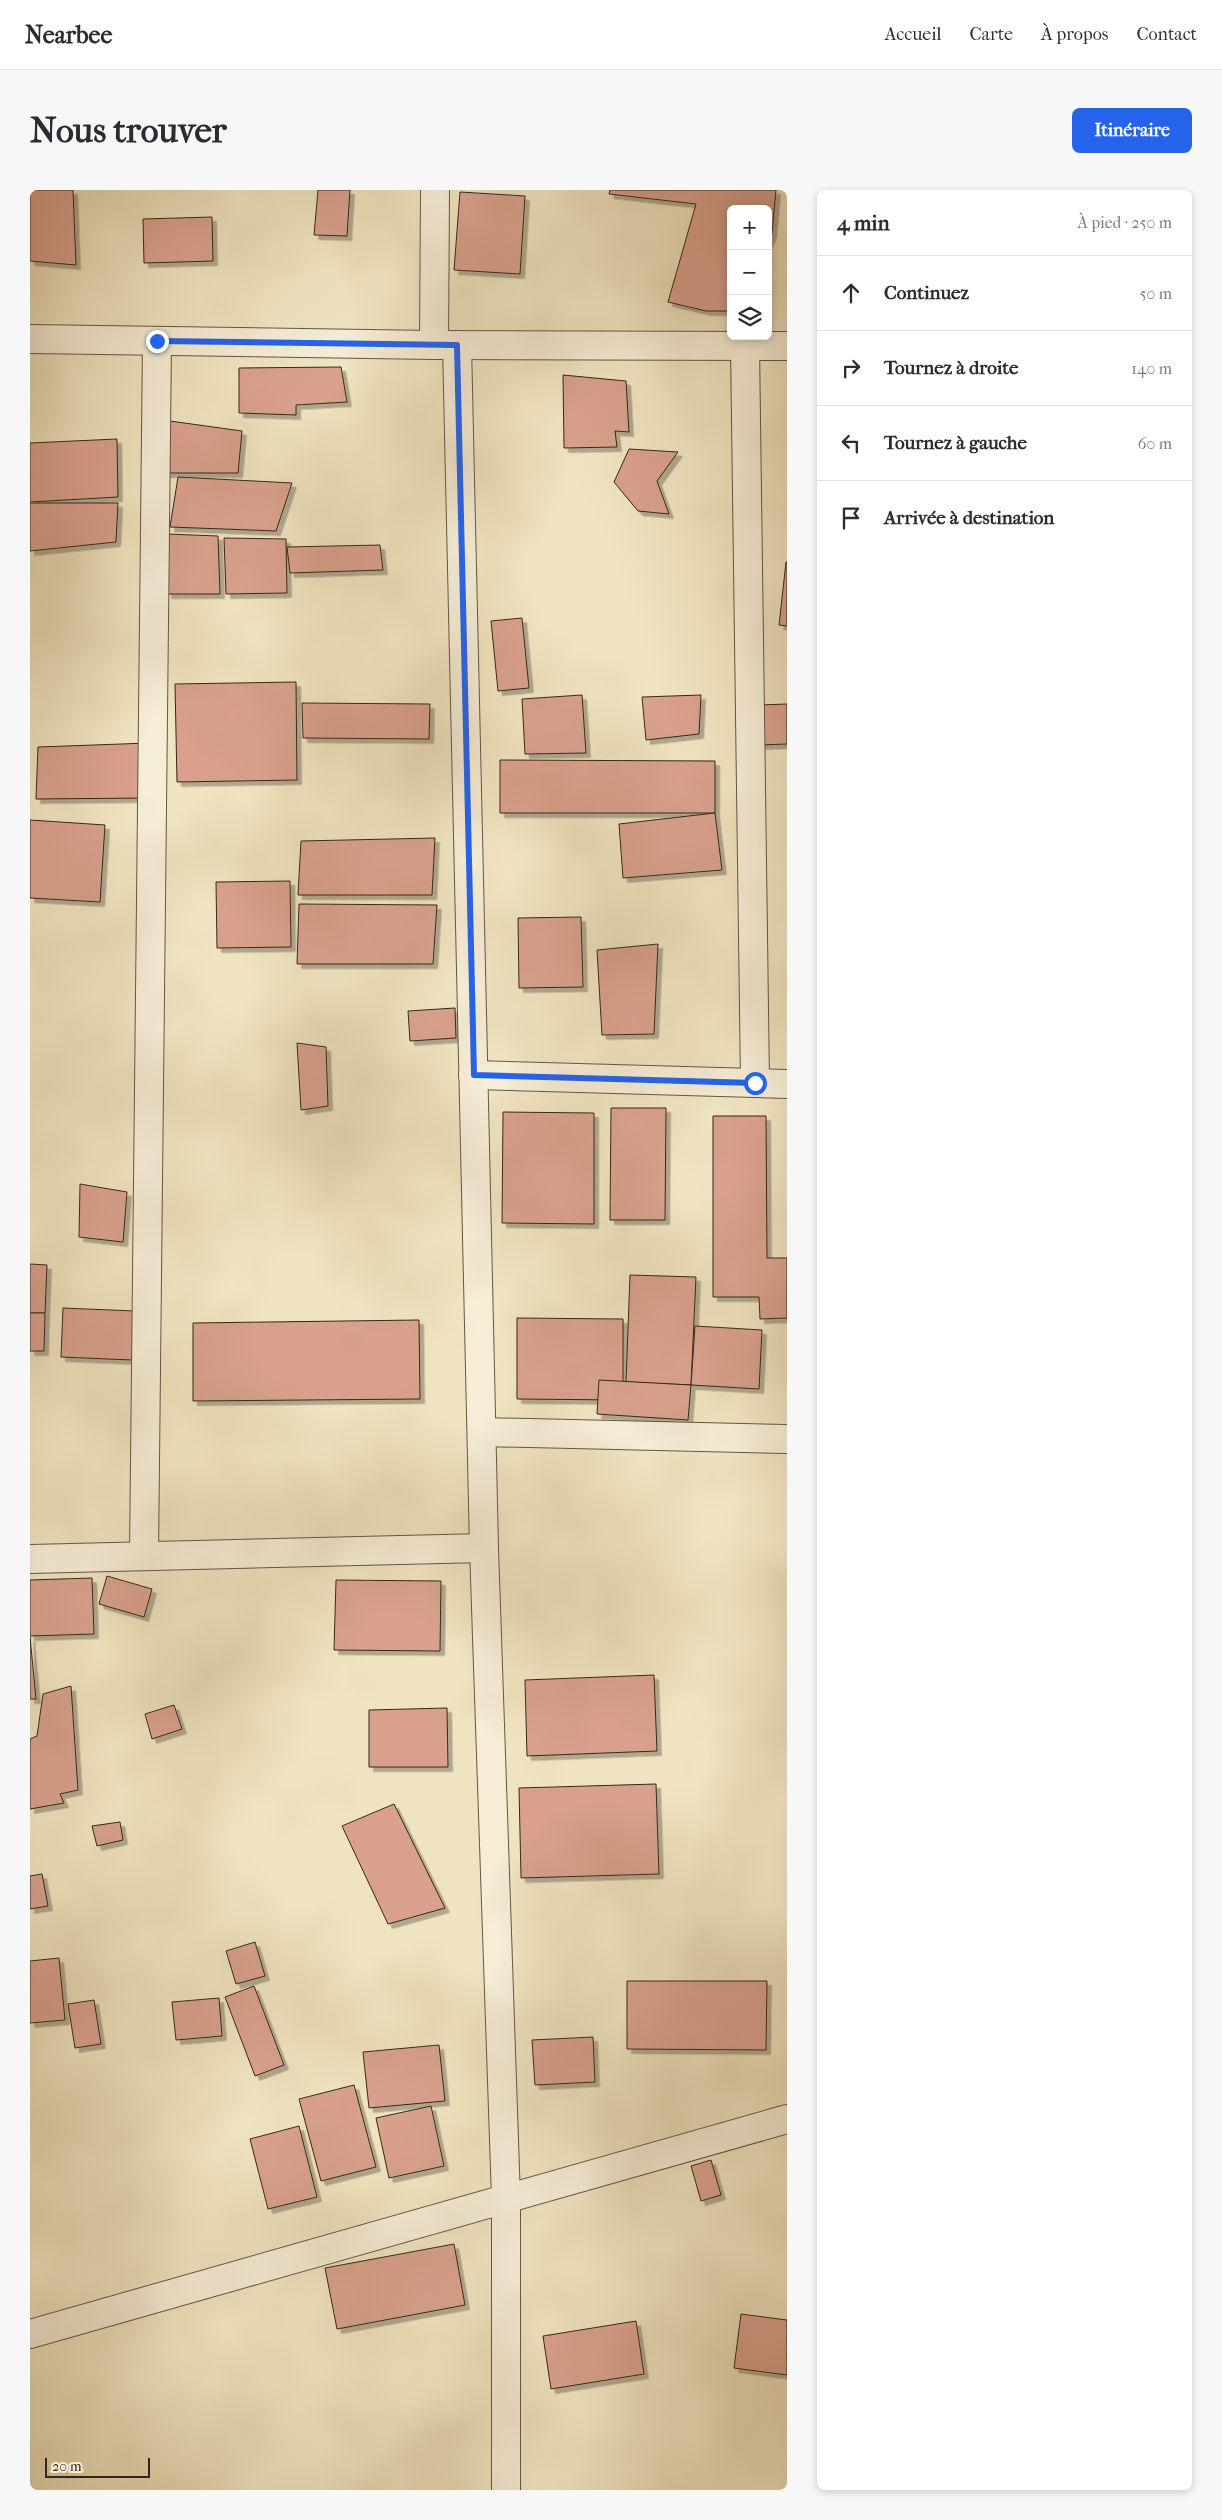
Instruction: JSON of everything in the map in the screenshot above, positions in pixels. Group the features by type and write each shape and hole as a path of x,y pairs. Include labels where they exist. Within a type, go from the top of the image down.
{"street":[{"path":"435,190 446,345 474,1075 484,1548 506,2199 506,2490"},
{"path":"30,338 446,345 787,346"},
{"path":"144,1556 157,341"},
{"path":"745,346 755,1083"},
{"path":"474,1075 787,1084"},
{"path":"482,1432 787,1439"},
{"path":"30,1559 484,1548"},
{"path":"30,2334 787,2119"}],"building":[{"path":"30,190 73,190 76,265 30,261"},
{"path":"318,190 350,190 347,236 314,235"},
{"path":"610,190 776,190 772,233 772,205 727,205 727,311 706,311 668,302 696,204 609,194"},
{"path":"460,192 525,196 520,274 454,270"},
{"path":"212,217 213,261 144,263 143,219"},
{"path":"341,367 347,402 296,405 296,415 239,413 239,368"},
{"path":"563,375 626,381 629,432 615,431 617,447 564,448"},
{"path":"170,421 242,431 238,473 165,473"},
{"path":"117,439 118,497 30,502 30,443"},
{"path":"629,449 678,452 657,481 669,514 638,511 614,482"},
{"path":"178,477 292,483 276,531 170,527"},
{"path":"30,503 118,503 116,542 30,551"},
{"path":"167,534 218,536 220,594 167,594"},
{"path":"224,538 286,539 287,593 226,594"},
{"path":"380,545 383,570 290,573 287,547"},
{"path":"787,562 787,626 779,625"},
{"path":"522,618 529,688 498,691 491,621"},
{"path":"296,682 297,780 177,782 175,684"},
{"path":"582,695 586,753 525,754 522,699"},
{"path":"701,695 699,734 646,740 642,697"},
{"path":"302,703 430,704 429,739 303,738"},
{"path":"787,704 787,744 760,745 760,705"},
{"path":"149,743 147,798 36,799 38,747"},
{"path":"500,760 715,761 715,813 500,813"},
{"path":"715,813 722,870 623,878 619,824"},
{"path":"30,820 105,825 100,902 30,898"},
{"path":"435,838 432,895 298,895 301,841"},
{"path":"290,881 291,947 217,948 216,882"},
{"path":"299,904 437,905 433,964 297,964"},
{"path":"581,917 583,987 519,988 518,918"},
{"path":"658,944 654,1034 602,1035 597,950"},
{"path":"455,1008 456,1038 410,1041 408,1011"},
{"path":"297,1043 326,1047 328,1106 301,1110"},
{"path":"611,1108 666,1108 665,1220 610,1220"},
{"path":"503,1112 594,1113 594,1224 502,1223"},
{"path":"713,1116 766,1116 767,1258 787,1258 787,1318 760,1319 759,1297 713,1297"},
{"path":"80,1184 127,1192 123,1242 79,1237"},
{"path":"30,1264 47,1265 45,1313 30,1313"},
{"path":"630,1275 696,1277 691,1385 626,1382"},
{"path":"63,1308 134,1311 132,1360 61,1357"},
{"path":"30,1313 45,1313 44,1351 30,1351"},
{"path":"517,1318 623,1319 623,1400 517,1399"},
{"path":"419,1320 420,1399 193,1401 193,1323"},
{"path":"695,1326 762,1330 759,1389 691,1385"},
{"path":"599,1380 691,1385 688,1420 597,1414"},
{"path":"107,1576 152,1589 144,1617 99,1604"},
{"path":"92,1578 94,1634 30,1636 30,1580"},
{"path":"336,1580 441,1581 440,1651 334,1650"},
{"path":"30,1637 36,1699 30,1699"},
{"path":"654,1675 657,1751 527,1756 525,1680"},
{"path":"71,1686 78,1790 60,1794 64,1803 30,1809 30,1739 37,1736 43,1694"},
{"path":"174,1705 182,1729 152,1739 145,1714"},
{"path":"447,1708 448,1767 369,1767 369,1710"},
{"path":"656,1784 659,1874 521,1878 519,1788"},
{"path":"394,1804 445,1908 388,1924 342,1826"},
{"path":"120,1822 123,1840 97,1846 92,1826"},
{"path":"42,1874 48,1906 30,1909 30,1876"},
{"path":"255,1942 265,1976 236,1984 226,1951"},
{"path":"59,1958 65,2020 30,2023 30,1961"},
{"path":"627,1981 767,1981 766,2050 627,2049"},
{"path":"254,1986 284,2065 255,2076 225,1997"},
{"path":"219,1998 222,2036 176,2040 172,2002"},
{"path":"94,2000 101,2044 75,2048 68,2004"},
{"path":"593,2037 595,2082 535,2085 532,2040"},
{"path":"439,2045 445,2101 369,2108 363,2052"},
{"path":"354,2085 376,2167 321,2181 299,2099"},
{"path":"431,2106 444,2166 389,2178 376,2118"},
{"path":"299,2126 317,2197 268,2209 250,2139"},
{"path":"711,2160 721,2195 701,2201 691,2166"},
{"path":"454,2244 465,2305 337,2329 325,2268"},
{"path":"741,2314 787,2320 787,2375 734,2368"},
{"path":"636,2321 644,2374 551,2389 543,2336"}],"route":[{"path":"157,341 457,345 474,1075 755,1083"}]}
